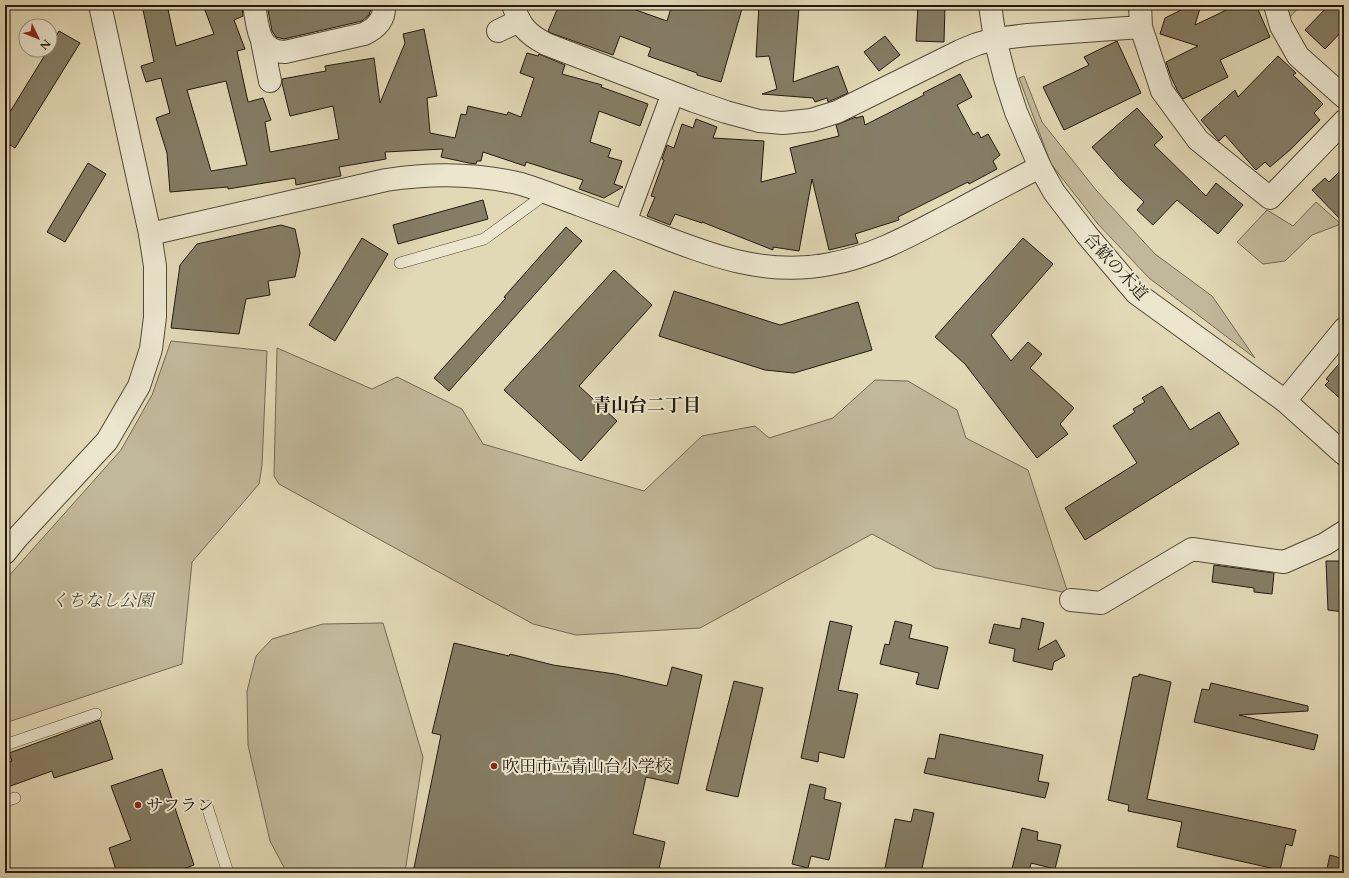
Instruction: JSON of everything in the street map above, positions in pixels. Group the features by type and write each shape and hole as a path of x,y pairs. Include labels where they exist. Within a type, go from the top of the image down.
{"street":[{"path":"5,552 107,441 139,386 151,349 155,317 155,266 150,234 100,5"},
{"path":"254,5 270,81"},
{"path":"262,41 266,46 274,51 285,52 364,34 371,31 382,20 384,16 384,5"},
{"name":"合歓の木道","path":"990,5 995,39 1016,112 1040,167 1054,192 1087,235 1136,292 1285,401 1344,454"},
{"path":"1140,5 1141,27 1162,91 1198,140 1270,198 1344,121"},
{"path":"1275,5 1281,26 1298,56 1344,97"},
{"path":"498,31 516,13 530,35 546,44 726,112 759,121 783,123 811,120 837,112 977,44 995,39 1028,35 1141,27"},
{"path":"625,222 673,93"},
{"path":"150,234 386,180 411,176 471,176 519,184 547,193 682,244 734,261 766,267 789,268 828,265 863,256 879,250 1040,167"},
{"path":"1285,401 1344,328"},
{"path":"1071,600 1101,602 1192,549 1284,562 1325,544 1344,532"}],"lane":[{"path":"400,263 484,239 547,193"},
{"path":"5,745 96,714"},
{"path":"207,806 228,873"}],"green space":[{"path":"1286,5 1301,5 1289,18"},
{"path":"1024,76 1042,122 1096,190 1155,254 1212,296 1255,358 1149,278 1098,224 1051,164 1019,78"},
{"path":"1316,202 1341,224 1312,235 1285,261 1263,264 1237,242 1267,210 1293,226"},
{"name":"くちなし公園","path":"171,341 267,351 262,465 259,484 192,562 182,664 5,723 5,582 121,450 152,395"},
{"path":"277,348 372,389 397,377 462,409 483,444 644,491 702,436 755,426 769,438 833,418 875,380 908,381 957,410 966,438 1028,470 1068,593 935,568 872,534 700,628 576,635 533,624 279,484 274,476"},
{"path":"383,623 423,757 405,872 287,873 270,841 248,745 247,691 256,656 272,639 323,624"}],"building":[{"path":"142,5 167,5 176,46 214,34 203,5 242,5 243,16 234,20 245,49 237,51 248,102 263,98 271,120 265,122 270,152 339,139 333,106 290,116 282,79 326,71 325,66 374,58 380,103 405,43 403,34 424,29 437,96 427,98 430,133 455,138 461,114 466,115 468,106 507,115 508,112 521,117 534,78 520,73 527,53 538,56 539,54 565,65 562,74 602,85 601,87 648,104 640,126 599,111 590,142 611,149 608,157 622,161 614,184 623,187 604,198 579,189 583,180 526,162 525,166 483,152 481,161 477,161 476,164 469,163 441,157 443,149 385,152 386,159 339,167 341,176 296,185 295,178 228,189 228,187 170,192 167,153 156,118 170,113 161,78 146,82 141,66 154,62","holes":["226,81 247,165 211,171 187,90"]},
{"path":"267,5 372,5 369,15 362,21 284,39 276,37 272,31"},
{"path":"559,5 622,5 667,21 672,5 743,5 721,82 697,75 697,73 648,56 651,48 620,36 613,55 551,33 548,31"},
{"path":"759,5 799,8 793,82 838,66 848,93 828,102 827,98 815,102 813,98 762,94 777,89 769,56 756,57"},
{"path":"918,5 945,5 944,42 916,41"},
{"path":"1191,5 1201,5 1195,25 1237,5 1256,5 1270,37 1220,60 1228,77 1183,99 1171,77 1166,62 1198,46 1160,34 1165,18"},
{"path":"1329,5 1344,5 1344,29 1325,49 1305,30"},
{"path":"59,31 80,43 15,148 5,142 5,120 43,58 58,58"},
{"path":"885,36 900,55 879,71 864,52"},
{"path":"1117,41 1141,93 1064,130 1043,87 1089,65 1084,57"},
{"path":"1278,56 1296,73 1293,75 1323,104 1314,113 1320,120 1290,150 1270,167 1265,162 1256,170 1225,135 1219,141 1201,120 1235,90 1238,97"},
{"path":"960,74 972,97 957,105 973,135 978,132 981,138 988,134 1000,155 993,161 997,169 969,184 968,182 898,217 899,220 855,234 858,243 829,250 812,179 799,251 773,247 773,250 702,222 675,214 670,225 647,216 655,197 651,196 664,160 662,159 667,145 674,148 682,124 693,128 696,119 717,127 713,138 764,141 761,182 796,173 790,148 839,136 836,125 856,117 863,116 865,125 924,95 923,93"},
{"path":"1137,108 1163,137 1154,145 1206,196 1216,183 1243,205 1218,234 1177,200 1153,225 1137,210 1144,202 1120,179 1092,147"},
{"path":"88,163 106,174 65,242 47,232"},
{"path":"1344,167 1344,223 1312,190 1325,178 1329,182"},
{"path":"483,200 488,219 398,244 393,225"},
{"path":"281,225 295,229 300,253 295,277 268,281 270,295 246,299 239,334 171,328 180,265 197,244"},
{"path":"566,227 582,241 449,391 434,378 506,298 504,297"},
{"path":"362,238 388,254 335,341 309,325"},
{"path":"1023,238 1053,264 991,335 1011,361 1028,342 1042,354 1030,368 1074,408 1060,424 1068,434 1037,458 965,364 935,337"},
{"path":"614,270 652,305 579,386 617,421 581,461 504,390"},
{"path":"674,291 780,325 858,302 872,350 794,373 765,370 659,336"},
{"path":"1344,358 1344,402 1325,385 1329,381 1326,379"},
{"path":"1162,386 1190,430 1219,412 1239,444 1085,540 1065,508 1137,463 1113,426 1135,412 1133,409 1145,402 1142,398"},
{"path":"1326,561 1344,561 1344,612 1328,610"},
{"path":"1214,565 1274,573 1272,594 1254,592 1254,588 1212,582"},
{"path":"1022,618 1044,623 1038,650 1056,640 1065,656 1054,662 1052,670 1013,661 1015,649 989,643 994,624 1020,629"},
{"path":"830,621 852,626 838,690 858,694 844,758 819,752 818,762 801,758"},
{"path":"895,621 912,625 909,638 948,647 938,689 916,684 919,673 880,664 885,644 889,645"},
{"path":"454,643 509,656 510,654 553,665 615,674 667,686 672,667 702,675 678,784 646,777 633,834 665,842 658,873 413,873 441,735 432,733"},
{"path":"1139,674 1171,682 1147,799 1296,830 1292,846 1286,844 1280,870 1177,847 1182,822 1128,811 1129,805 1108,800 1133,677 1139,676"},
{"path":"734,681 763,688 738,797 706,790"},
{"path":"1211,683 1308,706 1308,711 1239,715 1318,735 1314,750 1194,722 1202,689 1209,690"},
{"path":"100,720 113,759 54,778 52,771 5,788 5,763 12,761 9,753"},
{"path":"940,734 1043,755 1038,781 1049,783 1045,798 924,773 928,758 935,759"},
{"path":"162,769 194,865 172,873 117,873 109,848 131,840 111,786"},
{"path":"810,784 826,788 824,799 841,803 829,860 811,856 808,868 792,864"},
{"path":"914,809 934,813 921,873 884,873 895,819 911,822"},
{"path":"1022,828 1038,832 1037,840 1061,845 1055,869 1031,863 1029,873 1011,873"},
{"path":"1330,855 1344,859 1344,873 1326,873"}],"place":[{"name":"吹田市立青山台小学校","path":"494,766"},
{"name":"サフラン","path":"138,805"}],"district":[{"name":"青山台二丁目","path":"647,405"}]}
